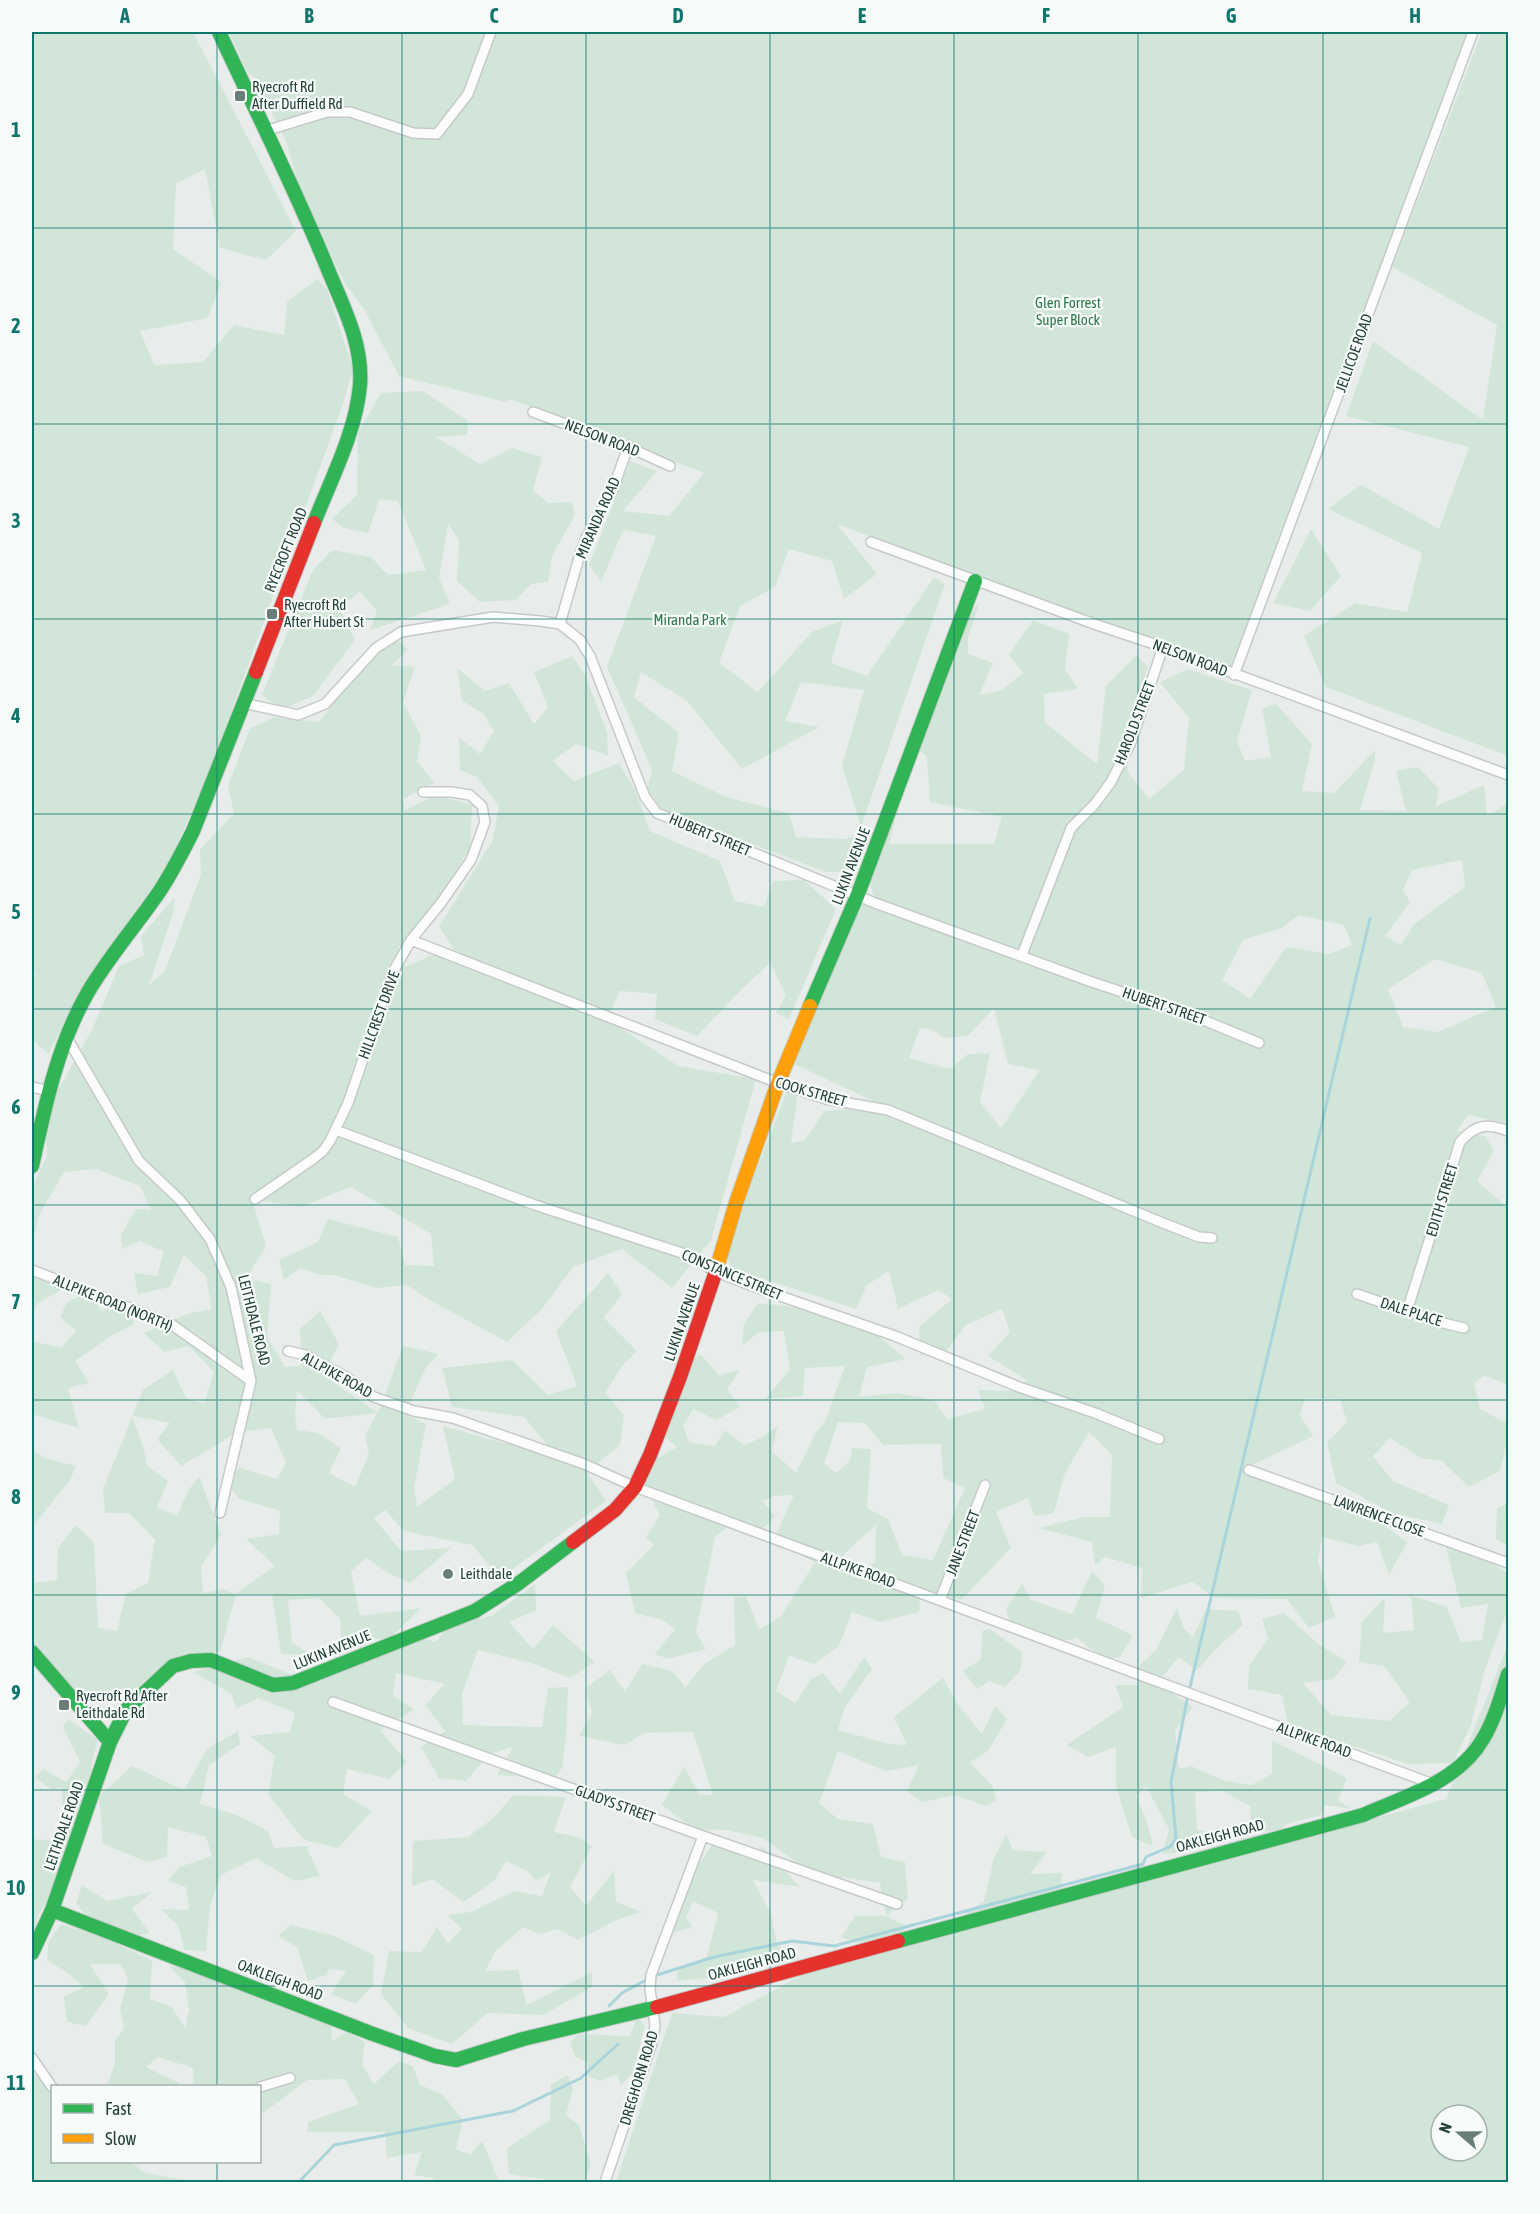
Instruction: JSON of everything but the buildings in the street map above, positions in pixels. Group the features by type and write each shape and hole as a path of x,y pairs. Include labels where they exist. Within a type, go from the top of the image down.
{"street":[{"name":"RYECROFT ROAD","path":"32,1166 49,1091 67,1038 88,992 157,895 180,858 193,831 349,434 358,400 360,368 355,336 320,247 219,32"},
{"path":"265,131 327,112 350,112 413,133 437,134 468,93 491,32"},
{"name":"JELLICOE ROAD","path":"1234,675 1473,32"},
{"name":"NELSON ROAD","path":"533,412 628,447 670,466"},
{"name":"MIRANDA ROAD","path":"560,624 586,538 613,489 628,447"},
{"name":"NELSON ROAD","path":"871,542 1509,775"},
{"name":"LUKIN AVENUE","path":"110,1742 130,1705 173,1666 191,1661 211,1660 273,1685 293,1683 475,1611 519,1583 615,1510 635,1486 650,1455 680,1377 716,1272 736,1203 778,1083 858,894 975,581"},
{"path":"243,704 298,715 325,704 376,648 401,632 493,617 560,624"},
{"name":"HUBERT STREET","path":"560,624 580,640 590,656 645,797 657,813 858,894 875,903 1089,981 1189,1014 1259,1043"},
{"name":"HAROLD STREET","path":"1022,955 1071,828 1094,805 1112,782 1131,742 1163,647"},
{"name":"HILLCREST DRIVE","path":"255,1199 323,1151 336,1130 348,1103 393,972 411,940 471,860 485,822 482,806 470,795 423,792"},
{"name":"COOK STREET","path":"411,940 778,1083 826,1099 888,1110 1163,1223 1199,1237 1212,1238"},
{"name":"LEITHDALE ROAD","path":"67,1038 139,1161 180,1200 210,1239 231,1287 251,1381 220,1513"},
{"path":"32,1087 49,1091"},
{"name":"EDITH STREET","path":"1407,1311 1460,1142 1470,1130 1492,1125 1509,1131"},
{"name":"CONSTANCE STREET","path":"336,1130 535,1205 688,1255 716,1272 895,1336 1019,1387 1104,1416 1159,1439"},
{"name":"ALLPIKE ROAD (NORTH)","path":"32,1270 171,1324 251,1381"},
{"name":"DALE PLACE","path":"1357,1294 1464,1328"},
{"name":"ALLPIKE ROAD","path":"288,1351 305,1355 374,1397 414,1411 453,1418 584,1464 635,1486 1433,1784"},
{"name":"LAWRENCE CLOSE","path":"1249,1470 1509,1563"},
{"name":"JANE STREET","path":"940,1600 985,1485"},
{"path":"32,1652 110,1742"},
{"name":"OAKLEIGH ROAD","path":"52,1910 373,2034 435,2056 456,2060 523,2039 654,2008 1363,1815 1433,1784 1463,1765 1479,1746 1509,1674"},
{"name":"GLADYS STREET","path":"333,1702 897,1904"},
{"name":"LEITHDALE ROAD","path":"32,1953 52,1910 110,1742"},
{"name":"DREGHORN ROAD","path":"605,2182 652,2043 655,2025 650,1989 651,1975 703,1836"},
{"path":"32,2058 51,2086"},
{"path":"261,2087 290,2078"}],"green space":[{"path":"32,32 193,32 296,231 266,260 220,248 205,169 176,184 173,249 221,282 208,318 140,331 154,365 203,362 234,325 284,335 287,302 317,279 327,289 353,369 343,404 209,772 169,863 113,945 72,1010 48,1054 32,1039 32,980 36,975 32,971"},
{"name":"Glen Forrest Super Block","path":"229,32 1473,32 1234,675 837,524 877,574 844,599 832,561 789,549 775,587 740,606 719,663 758,692 812,632 843,620 831,663 867,676 934,577 945,584 861,827 842,765 864,690 801,682 785,721 819,727 742,769 687,701 641,672 634,697 679,733 672,771 726,797 789,813 796,837 845,839 862,833 847,872 825,872 734,837 670,816 646,795 652,770 607,667 656,536 623,530 601,582 589,565 630,461 657,471 623,511 669,516 704,473 510,399 506,402 399,376 364,309 344,282 298,184 287,144 256,79 247,72"},
{"path":"1482,32 1508,32 1508,756 1326,687 1304,636 1355,603 1407,612 1422,553 1328,509 1361,485 1439,529 1469,447 1346,416 1373,341 1483,420 1497,325 1392,267"},
{"path":"423,391 468,421 467,435 436,437 480,464 512,448 542,457 533,490 548,503 572,502 575,515 552,556 548,582 531,584 516,600 480,602 457,581 459,541 448,523 439,578 450,604 370,630 377,611 360,591 340,609 355,640 312,697 280,710 262,695 313,570 332,550 371,557 388,575 426,570 398,501 379,499 368,533 344,528 332,519 357,495 358,433 381,393"},
{"path":"1311,529 1341,576 1310,611 1273,603"},
{"path":"980,601 968,637 968,654 993,663 979,695 1002,690 1023,673 1009,655 1033,620 1069,634 1065,669 1078,689 1044,694 1045,723 1097,764 1106,686 1137,655 1148,667 1125,736 1128,772 1149,799 1184,770 1189,718 1160,682 1188,669 1252,690 1237,741 1245,761 1271,757 1262,708 1276,704 1312,744 1302,791 1334,793 1375,750 1375,760 1360,810 1406,811 1396,771 1418,767 1439,789 1436,806 1484,785 1487,816 1508,803 1508,1123 1468,1115 1457,1131 1485,1136 1494,1151 1477,1181 1508,1208 1508,1384 1484,1376 1474,1383 1480,1409 1508,1424 1508,1435 1500,1471 1469,1487 1441,1460 1423,1459 1390,1438 1373,1456 1393,1481 1449,1505 1442,1524 1392,1513 1336,1483 1327,1443 1347,1422 1340,1399 1305,1398 1300,1415 1313,1436 1242,1470 1310,1495 1364,1511 1407,1542 1389,1575 1377,1542 1358,1546 1322,1537 1318,1561 1335,1617 1309,1628 1287,1599 1215,1598 1192,1582 1141,1598 1142,1568 1105,1557 1095,1565 1092,1542 1039,1528 1084,1517 1110,1517 1112,1455 1089,1432 1064,1475 1054,1513 1034,1516 1028,1498 996,1512 1011,1548 961,1600 921,1588 919,1612 880,1622 852,1612 839,1646 814,1664 789,1656 776,1691 795,1703 811,1679 823,1673 840,1694 864,1657 872,1669 845,1707 838,1730 889,1744 907,1745 894,1717 943,1678 959,1706 982,1734 995,1706 1007,1719 988,1751 970,1762 993,1787 996,1800 986,1806 955,1795 922,1802 907,1791 919,1765 886,1771 838,1751 819,1803 838,1819 873,1824 881,1857 905,1862 908,1899 886,1916 880,1883 842,1877 818,1878 763,1838 726,1830 694,1829 662,1805 684,1767 700,1795 713,1795 693,1732 644,1733 625,1745 579,1736 592,1713 586,1688 610,1670 625,1692 642,1664 673,1671 685,1688 704,1664 735,1645 734,1597 746,1596 759,1630 781,1616 815,1562 773,1541 794,1495 773,1496 763,1501 775,1517 753,1537 734,1521 715,1537 696,1632 706,1649 668,1659 655,1654 675,1629 663,1620 635,1613 626,1573 654,1545 646,1538 660,1515 644,1485 656,1459 677,1447 663,1435 689,1373 692,1360 700,1354 719,1375 740,1370 727,1389 740,1407 716,1420 693,1409 683,1426 689,1442 715,1446 725,1430 744,1445 761,1438 778,1426 772,1451 796,1473 815,1434 825,1422 845,1366 805,1368 803,1396 765,1399 790,1370 784,1331 759,1332 742,1346 744,1324 758,1303 812,1309 871,1330 906,1359 867,1367 859,1397 897,1393 934,1400 947,1419 985,1409 978,1390 1008,1391 1028,1381 988,1356 1010,1332 1002,1309 966,1325 943,1355 920,1355 919,1327 952,1299 938,1290 898,1309 889,1271 867,1285 856,1309 731,1268 725,1250 790,1084 797,1099 791,1143 805,1140 824,1111 884,1106 790,1062 854,904 877,905 866,872 905,782 889,844 994,844 1002,817 930,802 927,757 912,745 958,631","holes":["1462,860 1465,887 1414,924 1401,945 1385,936 1410,902 1403,890 1412,870","1299,915 1344,925 1352,945 1329,954 1286,947 1250,999 1222,980 1243,940 1282,928","1435,959 1482,973 1496,1007 1438,1032 1403,1027 1388,989","994,1008 1008,1064 1040,1070 1001,1128 980,1102 990,1053 968,1054 950,1069 909,1058 920,1028 933,1030 944,1038 968,1036","838,1422 865,1423 883,1445 941,1444 943,1478 965,1488 933,1560 902,1555 888,1519 867,1508 871,1449 852,1448 850,1461 836,1473 824,1463","876,1525 875,1563 839,1573 845,1553"]},
{"path":"394,636 408,650 392,665 415,667 403,702 421,736 417,761 434,783 403,799 405,810 436,795 472,805 470,848 431,910 398,948 404,967 435,954 464,966 439,926 492,842 499,806 477,777 460,770 459,738 480,754 494,731 483,713 462,701 457,668 485,691 509,683 534,724 548,707 534,672 572,656 586,677 607,732 608,756 576,744 553,761 574,781 619,763 635,790 650,831 720,861 735,901 764,907 773,881 804,880 836,909 789,1019 776,1013 786,995 770,963 697,1036 655,1019 657,994 620,991 607,1019 678,1066 756,1079 711,1240 672,1288 622,1249 573,1267 542,1309 507,1342 426,1298 407,1285 376,1288 334,1275 321,1275 300,1268 284,1280 279,1260 318,1242 328,1219 398,1237 405,1265 434,1266 431,1234 351,1187 300,1207 252,1199 266,1246 246,1279 271,1284 267,1337 285,1367 302,1365 300,1329 320,1311 339,1344 323,1375 378,1413 403,1346 439,1354 426,1367 405,1414 426,1424 414,1488 417,1507 455,1479 443,1426 503,1443 547,1444 524,1417 452,1407 442,1368 512,1360 548,1395 577,1386 556,1331 608,1273 622,1294 604,1318 637,1351 622,1366 605,1393 624,1415 620,1445 587,1472 606,1501 500,1578 472,1545 404,1531 385,1510 374,1518 401,1551 451,1548 410,1583 388,1573 367,1558 351,1571 360,1616 421,1608 390,1638 341,1640 340,1619 319,1598 288,1600 292,1643 313,1655 281,1654 272,1594 236,1594 220,1652 176,1658 144,1681 130,1699 121,1697 95,1702 51,1684 32,1646 32,1583 57,1580 58,1548 76,1525 94,1542 98,1628 117,1631 126,1594 148,1583 155,1539 129,1513 105,1513 103,1489 132,1417 144,1449 147,1466 168,1481 157,1507 177,1516 188,1491 199,1476 221,1535 201,1567 203,1593 224,1589 235,1594 275,1566 246,1539 279,1534 280,1511 240,1499 223,1480 240,1468 277,1479 286,1463 271,1428 238,1432 181,1466 157,1439 170,1423 132,1416 143,1390 173,1370 186,1398 204,1404 214,1372 189,1346 164,1352 144,1333 187,1314 212,1309 206,1276 184,1255 170,1287 138,1294 134,1273 157,1276 164,1252 140,1241 122,1249 121,1235 136,1209 151,1210 140,1186 96,1169 64,1172 38,1217 32,1248 33,1186 47,1156 46,1111 92,1030 119,966 144,955 141,936 175,897 173,913 149,985 165,971 201,874 200,849 234,814 228,786 250,728 275,717 320,722 347,682","holes":["297,1390 325,1419 377,1413 365,1436 369,1454 355,1487 329,1473 341,1448 318,1433 297,1430 295,1415"]},
{"path":"32,1275 70,1285 38,1303 32,1315"},
{"path":"87,1292 102,1311 126,1301 134,1324 111,1336 75,1361 89,1383 68,1388 79,1428 32,1414 32,1341 61,1348 76,1331 60,1317 67,1302"},
{"path":"32,1450 44,1458 76,1466 70,1480 32,1527"},
{"path":"1508,1503 1508,1546 1496,1539 1497,1508"},
{"path":"1446,1547 1469,1548 1505,1572 1508,1571 1508,1609 1484,1672 1471,1725 1453,1763 1408,1764 1288,1725 1282,1695 1248,1689 1249,1666 1268,1639 1262,1619 1284,1613 1317,1643 1347,1662 1333,1679 1303,1683 1331,1715 1389,1721 1410,1702 1384,1666 1359,1662 1362,1622 1385,1597 1383,1633 1414,1630 1411,1596 1446,1606 1461,1642 1482,1640 1488,1604 1461,1608"},
{"path":"1092,1571 1105,1585 1096,1618 1133,1635 1120,1657 1105,1660 1077,1638 1057,1642 1014,1634 1006,1610 1022,1584 1031,1600 1072,1614"},
{"path":"535,1584 536,1610 509,1622 533,1649 553,1625 595,1662 570,1678 532,1663 478,1650 462,1694 463,1725 542,1727 548,1688 568,1687 562,1768 553,1779 497,1775 513,1747 489,1754 466,1781 439,1778 421,1747 445,1731 425,1705 445,1684 396,1673 393,1695 414,1710 380,1730 407,1762 389,1779 347,1769 343,1794 372,1811 338,1848 304,1840 268,1794 275,1756 250,1736 290,1732 295,1713 258,1698 236,1709 232,1694 193,1672 248,1657 312,1683 420,1638 436,1642 450,1624 491,1616"},
{"path":"1177,1608 1184,1629 1193,1637 1206,1609 1238,1611 1243,1625 1221,1644 1196,1671 1179,1657 1157,1683 1193,1707 1175,1731 1179,1769 1191,1766 1222,1780 1251,1785 1272,1774 1272,1740 1347,1778 1338,1800 1351,1809 1325,1805 1321,1815 1287,1824 1279,1830 1251,1832 1250,1806 1223,1791 1195,1792 1197,1829 1230,1838 1188,1852 1163,1854 1169,1829 1146,1786 1136,1796 1146,1819 1153,1846 1132,1837 1116,1786 1116,1747 1088,1757 1067,1745 1123,1707 1115,1685 1137,1685 1140,1665 1156,1650"},
{"path":"990,1629 1023,1653 1020,1671 1005,1687 989,1681 977,1689 963,1671 981,1659 982,1631"},
{"path":"1508,1644 1508,2182 616,2182 672,2013 724,2017 811,1970 1446,1799"},
{"path":"68,1719 98,1740 91,1766 93,1779 54,1892 38,1915 32,1946 32,1839 62,1842 62,1787 52,1790 35,1777 43,1769 66,1782 80,1762 63,1727"},
{"path":"238,1731 240,1744 209,1765 200,1804 237,1815 268,1831 274,1848 306,1846 320,1876 294,1881 256,1858 221,1875 210,1905 206,1951 184,1950 179,1927 161,1909 189,1910 186,1887 168,1881 179,1867 212,1856 206,1837 168,1827 167,1857 147,1862 103,1844 99,1796 132,1766 184,1790 207,1749"},
{"path":"514,1795 566,1797 554,1832 579,1837 592,1846 570,1887 586,1906 614,1871 616,1902 642,1912 616,1920 578,1940 558,1929 539,1934 523,1927 495,1952 485,1971 518,1970 527,2005 592,1972 592,1987 543,2015 488,2013 452,2044 408,2028 381,1994 389,1951 422,1952 437,1927 448,1943 462,1929 448,1915 471,1912 514,1891 542,1896 551,1872 536,1881 529,1872 506,1861 494,1881 463,1902 433,1879 412,1886 413,1841 468,1837 492,1819"},
{"path":"1006,1835 1013,1850 1047,1852 1030,1874 1062,1873 1060,1900 956,1920 984,1901 994,1858"},
{"path":"712,1845 751,1858 762,1846 800,1887 753,1880 771,1914 777,1945 790,1955 782,1956 777,1961 718,1977 676,1981 679,1968 707,1957 718,1913 693,1901 686,1917 692,1927 671,1933 686,1883"},
{"path":"82,1885 107,1901 152,1892 132,1909 150,1933 123,1938 92,1921 76,1904"},
{"path":"855,1916 886,1916 905,1925 904,1933 858,1943 841,1937"},
{"path":"61,1924 105,1938 152,1961 150,1999 172,2007 185,2028 189,2009 185,1982 169,1966 186,1969 331,2023 332,2041 347,2032 365,2042 362,2065 374,2084 399,2061 413,2066 420,2085 442,2094 463,2120 456,2149 471,2155 482,2140 499,2182 433,2182 434,2178 414,2175 422,2152 387,2158 385,2132 307,2132 308,2122 359,2104 345,2079 307,2080 261,2114 261,2085 194,2085 193,2068 158,2057 146,2067 179,2083 178,2085 107,2085 115,2064 115,2041 124,2028 120,2009 128,1978 120,1964 90,1964 109,1994 86,2026 67,2022 64,1997 84,1987 47,1960 49,1941"},
{"path":"291,1925 332,1935 374,1955 373,1986 355,2004 331,1994 346,1971 329,1969 327,1975 308,1981 297,1947 278,1936"},
{"path":"637,2017 645,2026 632,2074 621,2085 616,2074 601,2081 588,2076 588,2062 575,2057 570,2042 579,2034 630,2036"},
{"path":"32,2072 51,2091 51,2163 132,2163 145,2173 196,2182 32,2182"},
{"path":"568,2075 573,2089 566,2115 579,2125 591,2164 585,2182 561,2182 509,2174 507,2148 550,2120 551,2084"}],"waterway":[{"path":"654,1976 714,1957 792,1941 834,1946 1143,1864 1146,1857 1171,1846 1176,1838 1171,1782 1187,1700 1370,918"},
{"path":"609,2006 622,1993 648,1979"},
{"path":"299,2182 334,2145 513,2111 581,2078 618,2044"}],"traffic: fast":[{"path":"219,32 316,241 346,313 359,356 360,385 354,420 314,523"},
{"path":"810,1006 858,894 975,581"},
{"path":"32,1166 53,1077 77,1013 96,979 157,895 180,856 193,831 256,672"},
{"path":"32,1953 52,1910 110,1742 126,1710 173,1666 191,1661 211,1660 273,1685 293,1683 475,1611 519,1583 573,1542"},
{"path":"32,1652 110,1742"},
{"path":"898,1941 1363,1815 1413,1794 1445,1777 1472,1754 1491,1724 1508,1674"},
{"path":"52,1910 373,2034 435,2056 456,2060 523,2039 657,2007"}],"traffic: slow":[{"path":"715,1274 736,1203 778,1083 810,1006"}],"traffic: jam":[{"path":"256,672 314,523"},
{"path":"573,1542 615,1510 635,1487 680,1377 715,1274"},
{"path":"657,2007 898,1941"}],"place":[{"name":"Ryecroft Rd After Duffield Rd","path":"240,96"},
{"name":"Ryecroft Rd After Hubert St","path":"272,614"},
{"name":"Leithdale","path":"448,1574"},
{"name":"Ryecroft Rd After Leithdale Rd","path":"64,1705"}],"park label":[{"name":"Miranda Park","path":"690,620"}]}
